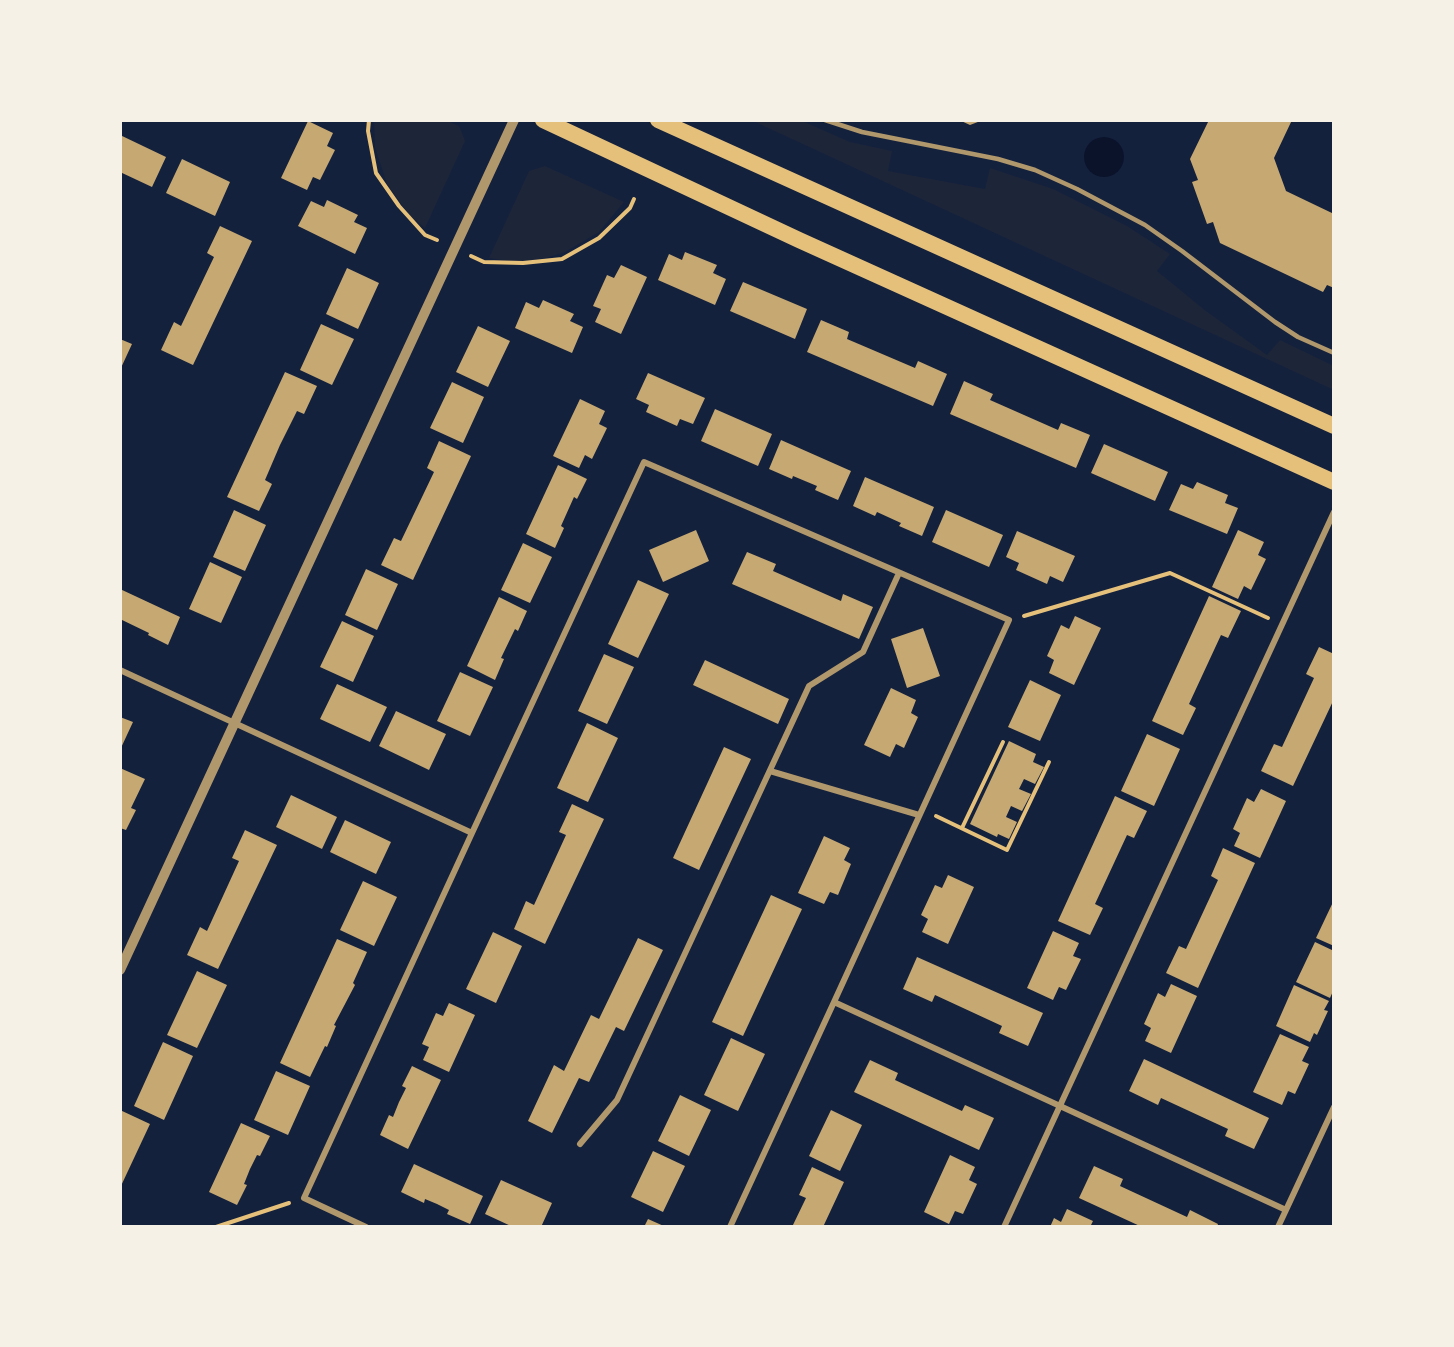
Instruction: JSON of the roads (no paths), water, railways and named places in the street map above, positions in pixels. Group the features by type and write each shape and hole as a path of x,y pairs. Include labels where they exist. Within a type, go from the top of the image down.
{"highway":[{"path":"543,120 799,240 1334,482"},
{"path":"658,120 1334,426"}],"street":[{"path":"120,970 514,120"},
{"path":"366,1227 304,1198 644,462 1009,620 730,1227"},
{"path":"1004,1227 1334,512"},
{"path":"580,1143 617,1100 809,686 863,652 899,573"},
{"path":"120,670 472,833"},
{"path":"770,771 921,812"},
{"path":"834,1002 1286,1210"},
{"path":"1278,1227 1334,1107"}],"lane":[{"path":"825,120 862,132 998,159 1035,170 1077,189 1145,225 1182,250 1275,322 1298,337 1334,354"}]}
